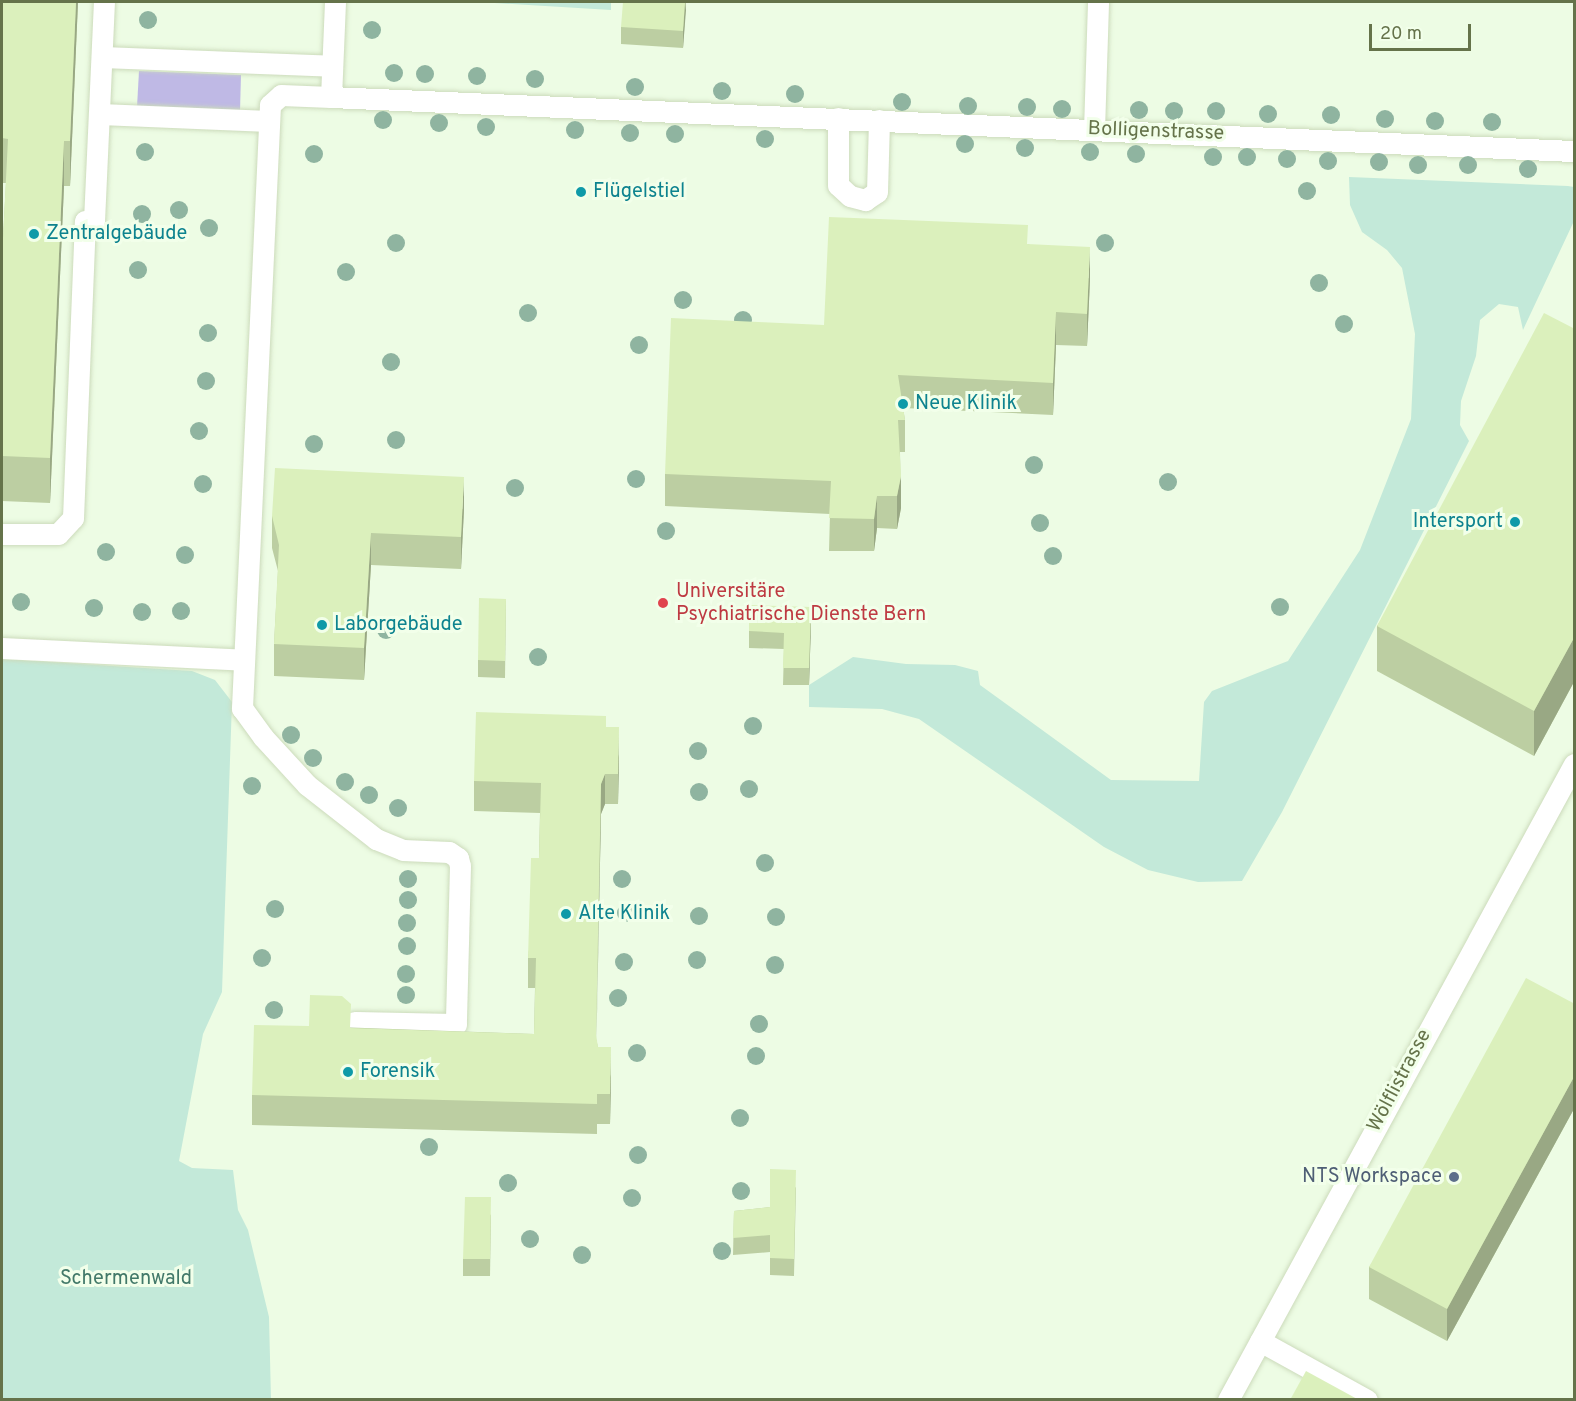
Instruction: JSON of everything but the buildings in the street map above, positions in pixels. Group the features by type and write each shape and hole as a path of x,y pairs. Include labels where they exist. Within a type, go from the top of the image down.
{"lane":[{"path":"2,534 58,534 73,518 85,221 94,221 104,2"},
{"path":"331,97 335,2"},
{"path":"1094,130 1098,2"},
{"path":"102,57 332,66"},
{"name":"Bolligenstrasse","path":"269,121 270,105 275,96 331,97 1575,151"},
{"path":"100,114 269,121 242,708 263,738 307,785 376,839 403,850 450,852 459,861 456,1024 354,1022"},
{"path":"838,118 838,185 850,196 865,200 877,192 879,120"},
{"path":"2,648 244,660"},
{"name":"Wölflistrasse","path":"1228,1400 1575,764"},
{"path":"1260,1341 1367,1400"}],"green space":[{"path":"479,2 611,2 611,10"},
{"path":"1349,177 1574,187 1574,221 1523,330 1518,307 1499,304 1480,320 1476,356 1461,401 1460,425 1469,441 1282,812 1242,881 1198,882 1148,870 1104,847 919,719 882,709 809,707 809,685 853,657 906,664 955,665 978,671 980,685 1111,780 1199,781 1204,702 1212,691 1288,661 1360,550 1411,419 1415,334 1402,268 1387,250 1362,232 1350,205"},
{"name":"Schermenwald","path":"2,659 192,671 215,680 232,702 222,992 203,1034 179,1161 192,1168 233,1170 238,1210 248,1230 269,1317 271,1399 2,1399"}],"shaded area":[{"path":"139,71 241,75 240,111 137,107"}],"place":[{"name":"Flügelstiel","path":"581,192"},
{"name":"Zentralgebäude","path":"34,234"},
{"name":"Neue Klinik","path":"903,404"},
{"name":"Intersport","path":"1515,522"},
{"name":"Universitäre Psychiatrische Dienste Bern","path":"663,603"},
{"name":"Laborgebäude","path":"322,625"},
{"name":"Alte Klinik","path":"566,914"},
{"name":"Forensik","path":"348,1072"},
{"name":"NTS Workspace","path":"1454,1177"}]}
